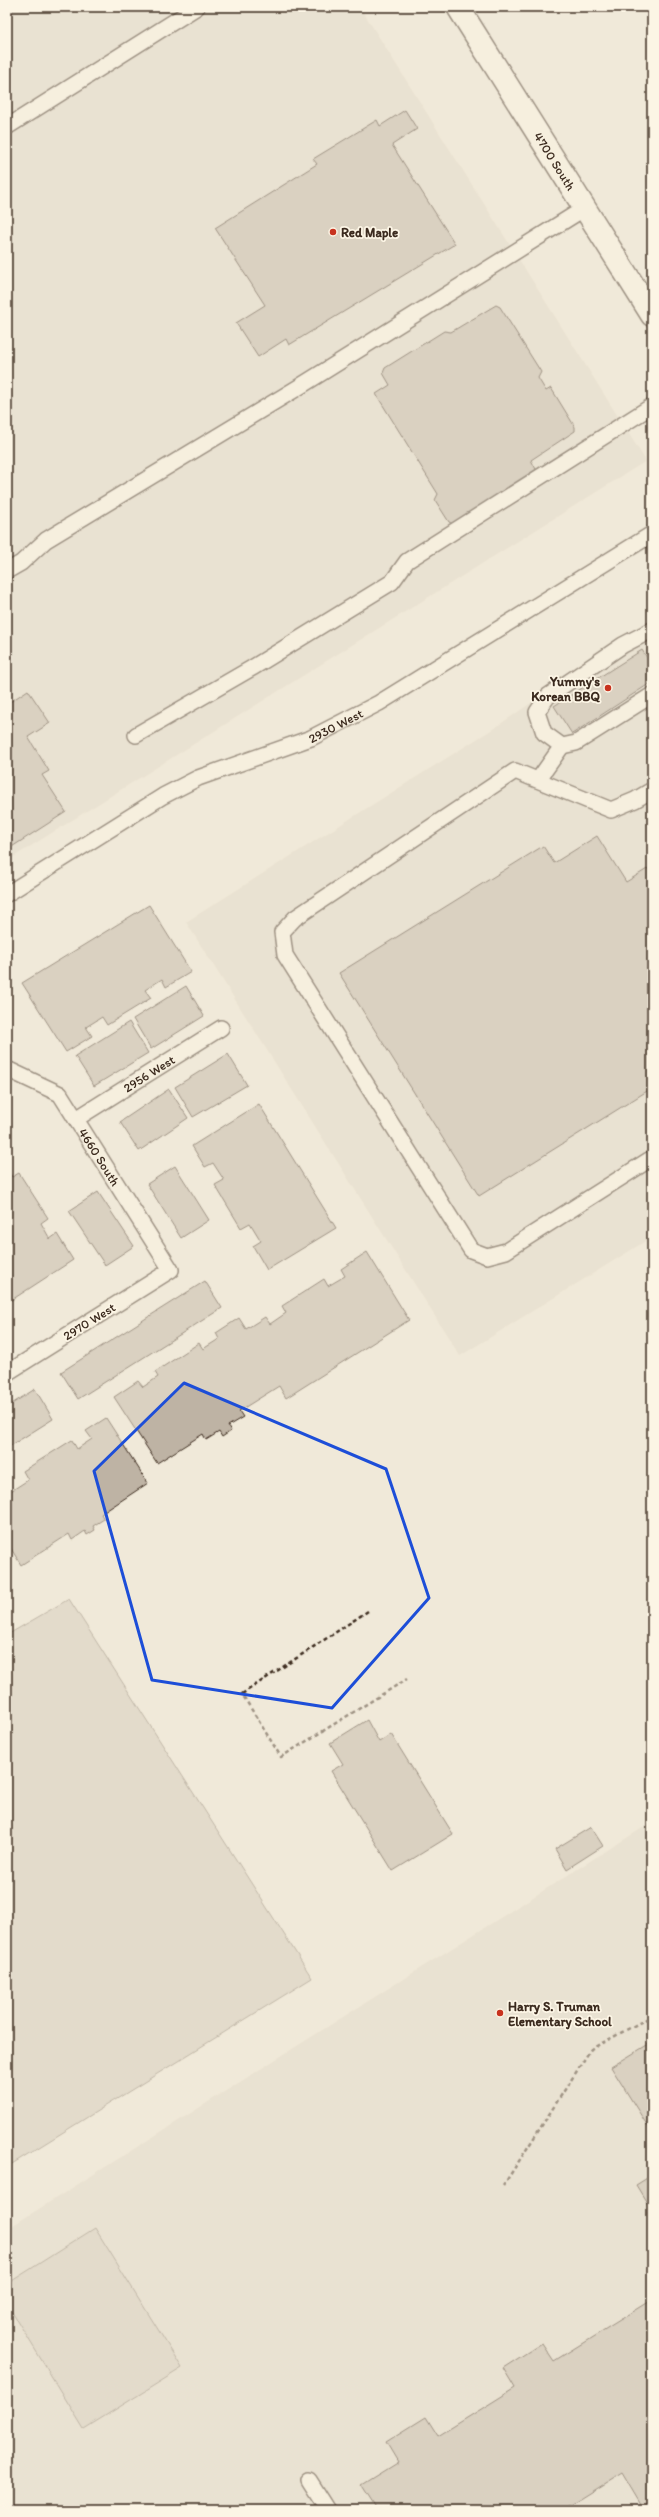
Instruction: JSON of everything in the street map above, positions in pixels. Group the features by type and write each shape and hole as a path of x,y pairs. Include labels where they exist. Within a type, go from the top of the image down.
{"main road":[{"name":"4700 South","path":"458,7 652,315"}],"lane":[{"path":"7,128 197,7"},
{"path":"7,571 21,563 46,540 299,387 585,208"},
{"path":"136,735 252,668 392,582 407,561 652,406"},
{"name":"2930 West","path":"7,894 163,796 198,778 311,738 379,703 652,534"},
{"path":"562,746 544,733 537,712 548,696 623,645 652,630"},
{"path":"538,780 562,746 576,743 652,695"},
{"path":"652,790 635,800 611,810 515,771 294,918 282,932 285,955 470,1250 487,1256 506,1251 652,1158"},
{"name":"2956 West","path":"76,1119 221,1028"},
{"name":"4660 South","path":"7,1070 60,1094 171,1270"},
{"name":"2970 West","path":"7,1373 171,1270"},
{"path":"309,2480 328,2510"}],"path":[{"path":"368,1611 242,1694 281,1757 407,1679"},
{"path":"503,2186 591,2049 652,2016"}],"highlighted area":[{"path":"184,1383 386,1469 429,1598 332,1708 152,1680 94,1471"}],"shaded area":[{"path":"7,7 360,7 646,461 7,861"},
{"path":"652,619 652,1237 460,1356 186,922 496,727"},
{"path":"69,1599 312,1978 7,2167 7,1635"},
{"name":"Harry S. Truman Elementary School","path":"652,1822 652,2510 7,2510 7,2229"},
{"path":"95,2228 182,2368 84,2429 7,2304 7,2284"}],"building":[{"path":"405,110 417,129 392,145 455,244 289,345 286,339 258,357 236,323 265,305 215,228 317,164 313,159 377,120 380,126"},
{"path":"496,305 500,307 541,372 538,378 546,391 551,388 575,427 575,431 531,460 537,471 453,524 449,522 435,500 438,494 376,394 390,385 383,373 385,368 444,331 451,332"},
{"path":"642,650 652,665 652,682 572,734 554,706"},
{"path":"28,690 50,723 28,737 49,771 42,775 66,812 7,850 7,704"},
{"path":"597,836 626,882 652,866 652,1088 479,1196 339,973 543,846 554,863"},
{"path":"149,905 191,972 166,987 162,979 145,990 151,998 107,1025 102,1017 86,1027 92,1036 66,1052 22,983"},
{"path":"186,986 204,1016 151,1049 133,1019"},
{"path":"129,1022 148,1053 94,1086 75,1056"},
{"path":"228,1054 247,1085 193,1117 175,1087"},
{"path":"169,1089 188,1118 139,1151 120,1122"},
{"path":"259,1104 336,1228 267,1270 253,1246 261,1241 250,1223 241,1228 215,1185 224,1180 213,1163 205,1167 192,1146"},
{"path":"175,1166 209,1220 181,1238 147,1184"},
{"path":"7,1169 12,1177 19,1173 48,1218 41,1223 50,1239 57,1234 73,1260 7,1303"},
{"path":"98,1192 134,1246 105,1265 69,1211"},
{"path":"367,1252 409,1320 286,1398 279,1386 239,1411 243,1417 228,1426 231,1431 222,1437 219,1432 206,1440 203,1434 157,1463 114,1397 138,1381 143,1387 158,1377 155,1372 199,1343 203,1349 219,1339 216,1333 239,1318 246,1329 265,1317 270,1324 286,1313 282,1306 324,1279 328,1286 345,1276 341,1269"},
{"path":"205,1281 222,1308 78,1399 61,1372"},
{"path":"35,1389 53,1419 7,1448 7,1407"},
{"path":"106,1418 148,1483 101,1514 104,1519 93,1526 95,1530 87,1535 85,1531 72,1540 69,1534 21,1565 7,1542 7,1485 11,1491 28,1480 23,1471 72,1440 77,1449 92,1439 86,1431"},
{"path":"367,1720 379,1742 391,1734 453,1834 393,1871 331,1771 343,1764 330,1743"},
{"path":"591,1827 603,1846 567,1869 555,1849"},
{"path":"652,2042 652,2133 611,2067"},
{"path":"652,2175 652,2211 636,2185"},
{"path":"652,2300 652,2510 644,2510 622,2473 563,2510 377,2510 361,2485 398,2462 386,2442 426,2417 438,2436 515,2388 503,2368 542,2343 554,2361"}],"place":[{"name":"Red Maple","path":"333,232"},
{"name":"Yummy's Korean BBQ","path":"608,688"},
{"name":"Harry S. Truman Elementary School","path":"500,2013"}]}
